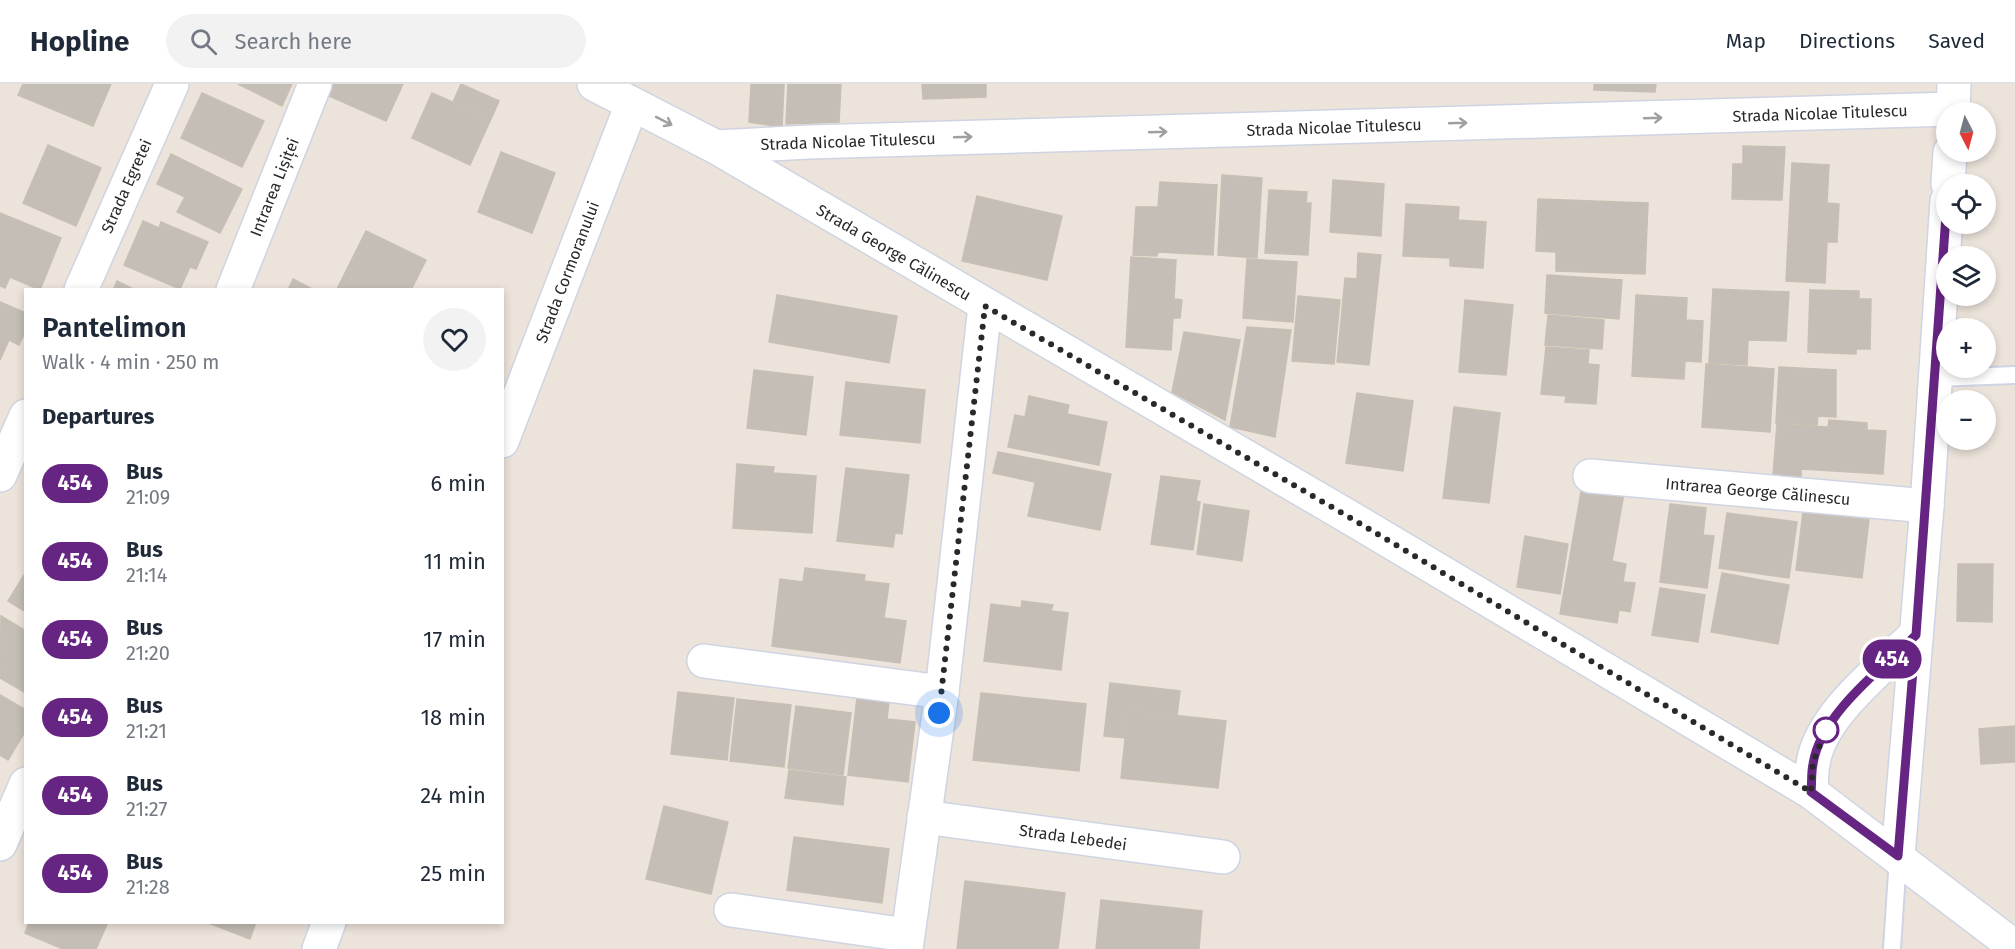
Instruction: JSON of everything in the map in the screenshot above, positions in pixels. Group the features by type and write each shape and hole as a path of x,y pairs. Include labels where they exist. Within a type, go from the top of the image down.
{"street":[{"name":"Strada Egretei","path":"82,288 172,84"},
{"name":"Intrarea Lișiței","path":"233,288 315,84"},
{"name":"Strada George Călinescu","path":"594,84 716,147 1349,517 1811,792 2015,946"},
{"name":"Strada Nicolae Titulescu","path":"716,147 1936,103"},
{"name":"Strada Cormoranului","path":"504,436 632,104"},
{"path":"1898,856 1927,506 1945,234"},
{"path":"732,909 907,942 942,692 985,306"},
{"path":"0,475 24,421"},
{"name":"Intrarea George Călinescu","path":"1590,476 1927,506"},
{"path":"1811,792 1813,762 1825,732 1840,710 1916,635"},
{"path":"704,660 942,692"},
{"path":"0,844 24,789"},
{"name":"Strada Lebedei","path":"924,817 1222,857"},
{"path":"319,949 328,924"}],"lane":[{"path":"1935,378 2015,375"},
{"path":"1892,949 1898,856"}],"building":[{"path":"23,84 111,84 93,126 18,95"},
{"path":"238,84 292,84 282,106"},
{"path":"332,84 403,84 386,121 327,95"},
{"path":"461,84 499,101 491,119 453,102"},
{"path":"751,84 784,84 782,127 749,122"},
{"path":"788,84 841,84 839,122 786,124"},
{"path":"922,84 986,84 986,97 923,99"},
{"path":"1594,84 1656,84 1655,92 1594,90"},
{"path":"202,93 264,121 242,167 181,138"},
{"path":"432,93 491,119 470,165 412,138"},
{"path":"48,145 101,168 76,226 23,203"},
{"path":"1743,146 1785,147 1782,200 1732,199 1733,164 1743,164"},
{"path":"501,152 555,173 532,233 478,212"},
{"path":"171,154 242,189 220,233 177,212 185,197 157,184"},
{"path":"1792,163 1829,165 1827,203 1839,204 1837,242 1827,242 1825,283 1786,281"},
{"path":"1222,175 1262,178 1257,258 1218,255"},
{"path":"1333,180 1384,184 1381,236 1330,232"},
{"path":"1160,182 1217,185 1213,255 1158,252 1157,256 1133,255 1136,207 1158,207"},
{"path":"1269,190 1307,192 1306,203 1311,203 1308,255 1265,253"},
{"path":"977,196 1062,216 1047,280 962,261"},
{"path":"1538,199 1648,203 1645,274 1556,271 1556,252 1536,251"},
{"path":"1406,204 1459,207 1458,220 1486,222 1483,268 1450,266 1450,258 1403,256"},
{"path":"0,213 61,238 41,288 35,288 10,277 5,288 0,286"},
{"path":"143,221 159,228 161,222 208,242 196,269 190,267 180,288 124,265"},
{"path":"366,231 426,260 412,288 338,288"},
{"path":"1358,253 1381,255 1369,365 1337,362 1345,278 1357,279"},
{"path":"1131,257 1176,260 1174,299 1182,300 1180,318 1173,318 1171,350 1126,347"},
{"path":"1247,259 1297,262 1293,322 1243,318"},
{"path":"1547,275 1622,280 1619,319 1545,313"},
{"path":"293,279 310,288 289,288"},
{"path":"117,281 131,288 114,288"},
{"path":"1713,289 1789,292 1786,341 1748,340 1747,365 1709,363"},
{"path":"1810,290 1859,291 1859,299 1871,299 1870,349 1856,349 1856,354 1808,352"},
{"path":"777,295 897,316 889,363 769,342"},
{"path":"1636,295 1687,298 1686,320 1703,321 1701,362 1685,361 1684,379 1632,376"},
{"path":"1298,296 1340,300 1334,364 1292,361"},
{"path":"1465,300 1513,305 1506,375 1459,372"},
{"path":"0,302 24,312 24,334 19,345 9,340 0,360"},
{"path":"1548,315 1604,320 1602,349 1545,345"},
{"path":"1247,327 1291,330 1275,437 1230,427"},
{"path":"1184,332 1240,340 1225,420 1172,392"},
{"path":"1546,347 1589,350 1588,364 1599,365 1596,404 1565,402 1566,396 1541,394"},
{"path":"1706,364 1774,369 1770,432 1702,427"},
{"path":"1779,367 1836,370 1836,417 1818,416 1817,425 1776,423"},
{"path":"754,370 813,377 806,435 747,428"},
{"path":"846,382 925,390 920,443 840,435"},
{"path":"1357,393 1413,401 1403,471 1346,463"},
{"path":"1029,396 1069,405 1067,414 1107,422 1099,465 1008,447 1015,415 1025,417"},
{"path":"1454,407 1500,413 1489,503 1443,498"},
{"path":"1829,420 1867,423 1867,430 1886,431 1883,474 1801,469 1801,477 1773,475 1777,424 1828,427"},
{"path":"998,452 1040,460 1035,482 993,473"},
{"path":"1040,460 1111,474 1100,530 1028,516"},
{"path":"737,464 774,467 773,473 816,476 812,533 733,528"},
{"path":"846,468 909,475 902,534 895,533 893,547 837,541"},
{"path":"1161,476 1200,481 1196,501 1200,502 1193,550 1151,544"},
{"path":"1582,486 1624,493 1612,561 1626,564 1623,582 1635,583 1630,612 1619,610 1617,623 1560,614"},
{"path":"1204,504 1249,511 1242,561 1197,554"},
{"path":"1670,504 1706,508 1703,535 1714,536 1707,588 1660,582"},
{"path":"1803,512 1869,520 1862,578 1796,570"},
{"path":"1727,513 1797,522 1789,578 1719,568"},
{"path":"1525,536 1568,544 1560,594 1517,587"},
{"path":"1958,564 1993,564 1992,622 1957,621"},
{"path":"805,568 865,575 864,581 889,584 884,618 906,621 900,663 772,646 780,579 803,582"},
{"path":"1722,573 1789,585 1778,644 1711,632"},
{"path":"24,575 24,611 8,601"},
{"path":"1660,588 1705,595 1698,642 1652,635"},
{"path":"1022,601 1053,605 1051,611 1068,613 1061,670 984,661 991,604 1021,608"},
{"path":"1,616 24,630 24,692 0,678"},
{"path":"1110,683 1180,691 1177,716 1128,710 1125,738 1104,736"},
{"path":"678,692 734,698 727,760 671,754"},
{"path":"981,693 1086,704 1079,771 973,760"},
{"path":"0,695 24,709 24,733 8,760 0,755"},
{"path":"857,698 889,702 887,719 915,722 908,782 848,775"},
{"path":"737,699 791,705 784,767 730,761"},
{"path":"796,706 851,713 843,775 788,768"},
{"path":"1128,710 1226,721 1218,788 1121,778"},
{"path":"2015,726 2015,762 1981,764 1979,729"},
{"path":"789,770 846,777 843,805 785,798"},
{"path":"664,806 728,822 711,894 646,879"},
{"path":"794,837 889,849 882,903 787,890"},
{"path":"965,881 1065,893 1058,949 957,949"},
{"path":"1101,900 1202,911 1199,949 1096,949"},
{"path":"28,924 107,924 96,949 63,949 25,933"},
{"path":"211,924 255,924 250,939"}],"bus line":[{"name":"454","path":"1914,658 1898,856 1811,792 1813,762 1825,732 1840,710 1916,635 1945,234"}],"route":[{"path":"939,713 985,306 1349,517 1811,792 1813,762 1826,730"}]}
